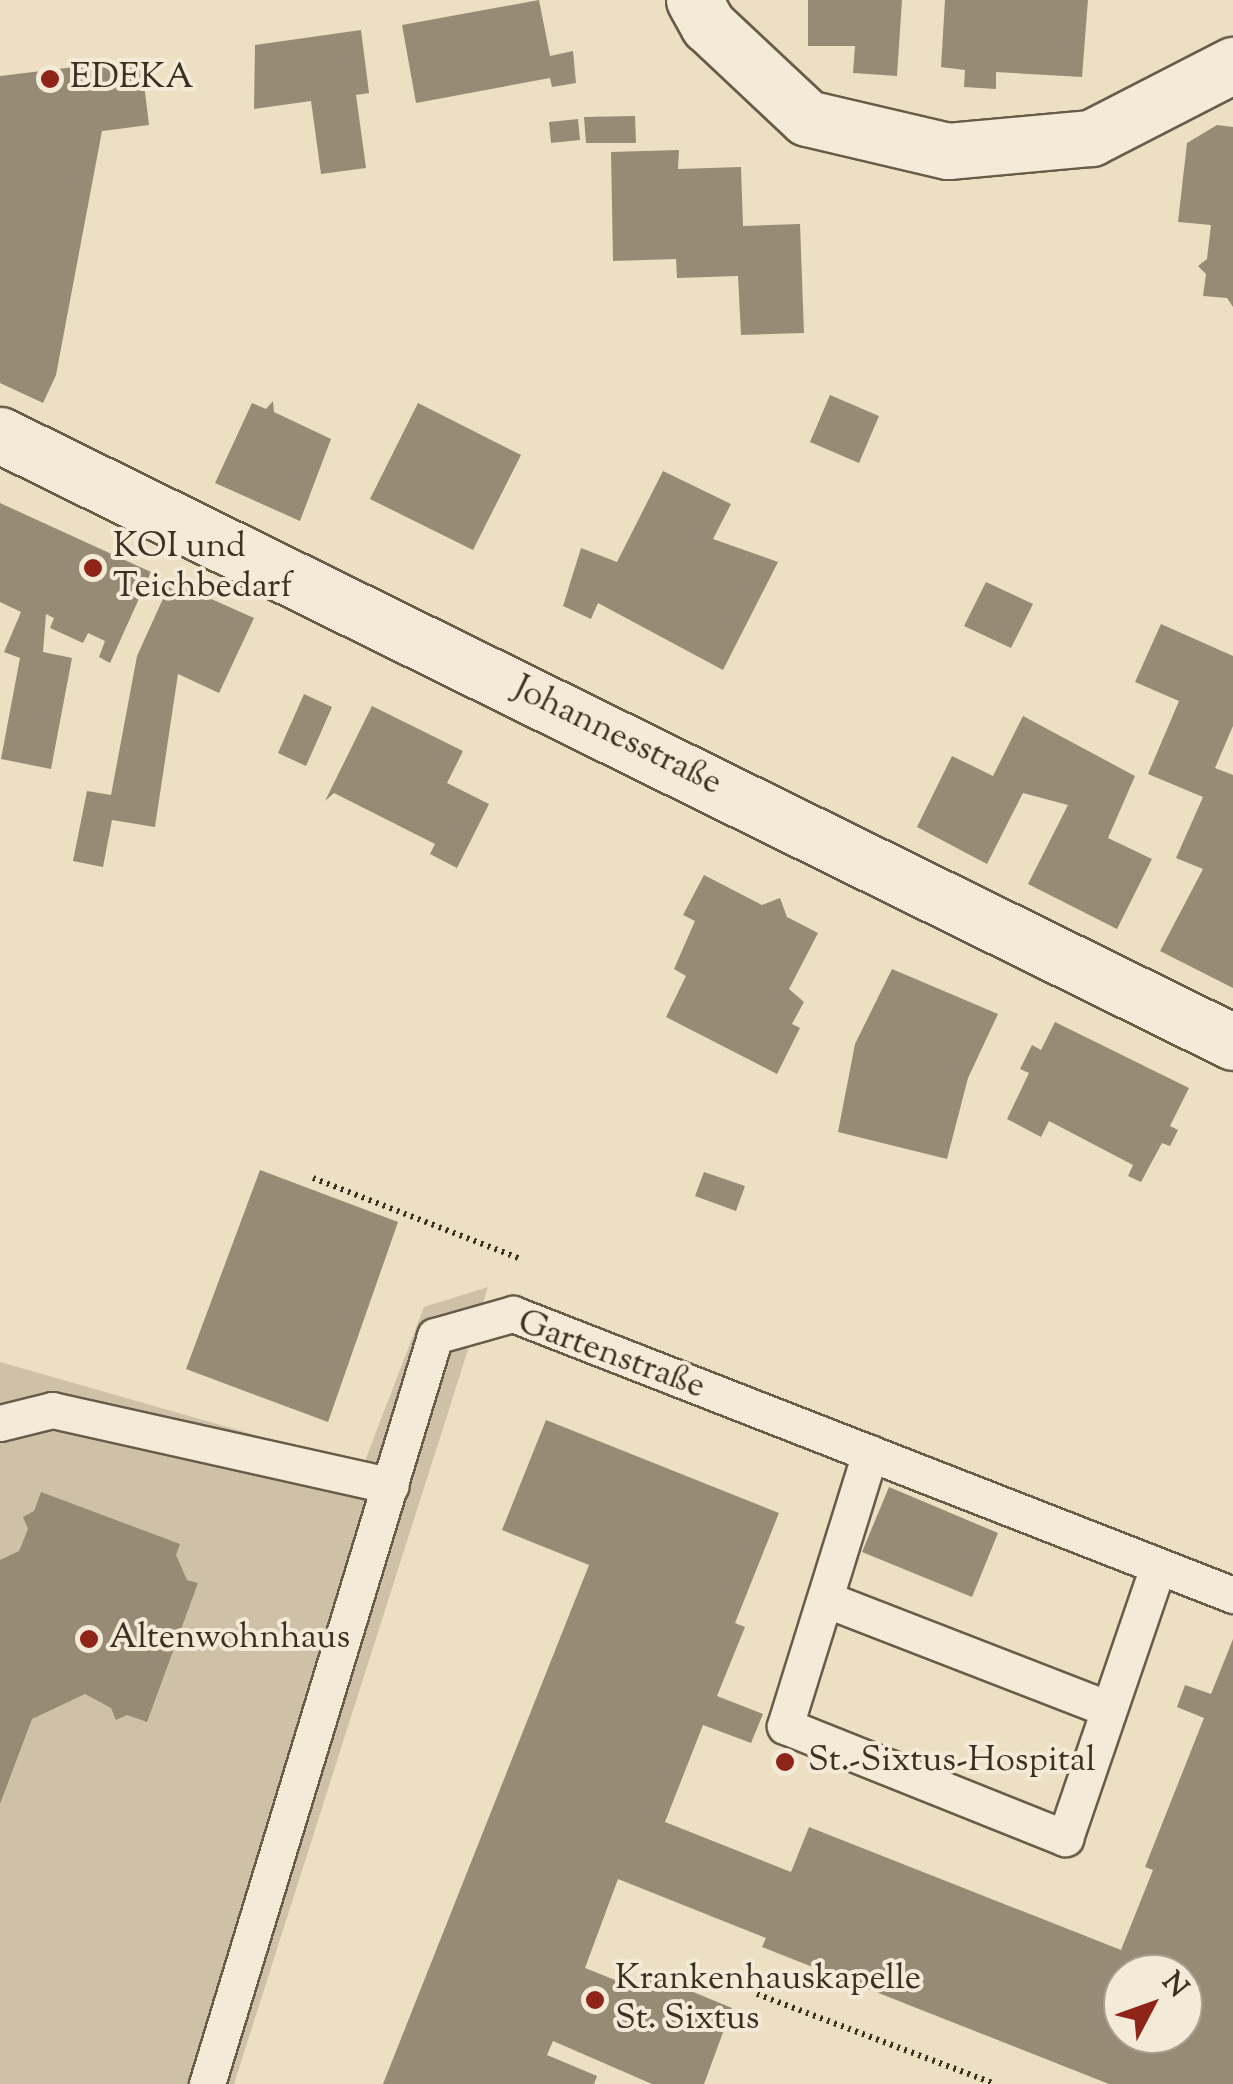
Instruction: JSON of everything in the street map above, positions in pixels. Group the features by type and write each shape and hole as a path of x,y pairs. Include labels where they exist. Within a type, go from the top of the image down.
{"street":[{"path":"694,0 708,25 807,118 948,151 1091,138 1233,65"},
{"name":"Johannesstraße","path":"0,434 1233,1042"}],"lane":[{"name":"Gartenstraße","path":"208,2084 436,1336 513,1314 1233,1595"},
{"path":"0,1422 52,1410 390,1486"},
{"path":"870,1454 786,1726 1065,1838 1158,1566"},
{"path":"824,1599 1108,1709"}],"path":[{"path":"313,1178 521,1260"},
{"path":"757,1994 994,2084"}],"shaded area":[{"path":"488,1287 234,2084 0,2084 0,1362 363,1466 424,1307"}],"building":[{"path":"539,0 550,56 573,51 576,83 552,87 550,78 416,103 402,25"},
{"path":"808,0 902,0 897,76 853,73 855,46 808,46"},
{"path":"945,0 1088,0 1082,77 996,72 996,89 964,87 965,70 941,67"},
{"path":"361,30 369,93 356,95 366,168 321,174 311,101 254,109 255,45"},
{"path":"141,59 149,125 102,131 56,375 43,403 0,383 0,76"},
{"path":"635,116 636,143 586,143 584,117"},
{"path":"578,119 580,140 551,143 549,122"},
{"path":"1217,125 1233,127 1233,307 1227,298 1203,296 1206,274 1198,266 1207,259 1211,225 1178,222 1187,143"},
{"path":"679,150 678,169 741,167 743,226 800,224 804,333 741,335 738,276 677,278 676,259 613,261 611,152"},
{"path":"830,395 879,416 859,463 810,442"},
{"path":"273,401 274,412 331,439 300,521 215,483 252,403 266,409"},
{"path":"418,403 521,455 473,550 370,499"},
{"path":"663,471 731,504 713,539 778,562 723,670 598,603 591,619 563,606 581,548 617,562"},
{"path":"0,503 151,572 110,663 99,657 105,641 88,633 83,643 50,628 54,618 46,614 43,652 72,658 51,769 1,759 20,658 4,652 21,612 0,602"},
{"path":"171,581 254,618 219,693 178,674 155,827 112,820 103,867 73,861 87,791 111,795 137,656"},
{"path":"986,582 1033,604 1011,648 964,626"},
{"path":"1161,624 1233,656 1233,726 1215,768 1233,775 1233,988 1160,951 1203,869 1176,858 1203,797 1148,774 1179,701 1135,682"},
{"path":"304,694 332,707 306,766 278,753"},
{"path":"372,706 463,751 447,783 489,804 457,868 430,854 435,844 334,793 325,801"},
{"path":"1023,716 1135,776 1108,838 1152,859 1117,929 1028,884 1068,805 1023,793 987,864 917,827 952,756 993,776"},
{"path":"704,875 762,905 780,898 787,917 818,933 789,989 804,1002 792,1024 800,1028 777,1074 666,1017 686,976 674,969 695,921 683,915"},
{"path":"892,969 998,1014 968,1078 947,1159 838,1132 855,1044"},
{"path":"1055,1022 1189,1088 1170,1126 1178,1130 1170,1146 1162,1143 1141,1182 1128,1176 1133,1165 1049,1121 1041,1137 1007,1119 1029,1073 1020,1069 1032,1045 1041,1050"},
{"path":"260,1170 398,1222 328,1422 186,1369"},
{"path":"704,1172 745,1186 736,1211 695,1196"},
{"path":"546,1420 779,1513 735,1623 745,1627 717,1696 763,1714 751,1743 703,1725 665,1822 791,1872 809,1827 1121,1950 1153,1870 1145,1867 1204,1718 1177,1707 1185,1685 1211,1694 1233,1639 1233,2084 1109,2084 762,1947 766,1938 618,1879 585,1968 645,1992 652,1975 732,2008 704,2084 652,2084 553,2041 547,2055 597,2076 594,2084 383,2084 589,1565 502,1530"},
{"path":"889,1487 998,1533 972,1597 862,1552"},
{"name":"Altenwohnhaus","path":"41,1492 180,1544 176,1555 187,1580 198,1583 147,1722 127,1715 116,1720 111,1708 85,1694 32,1719 0,1804 0,1560 19,1551 28,1529 23,1517 34,1511"}],"place":[{"name":"EDEKA","path":"50,79"},
{"name":"KOI und Teichbedarf","path":"93,568"},
{"name":"Altenwohnhaus","path":"89,1639"},
{"name":"St.-Sixtus-Hospital","path":"785,1762"},
{"name":"Krankenhauskapelle St. Sixtus","path":"595,2000"}]}
